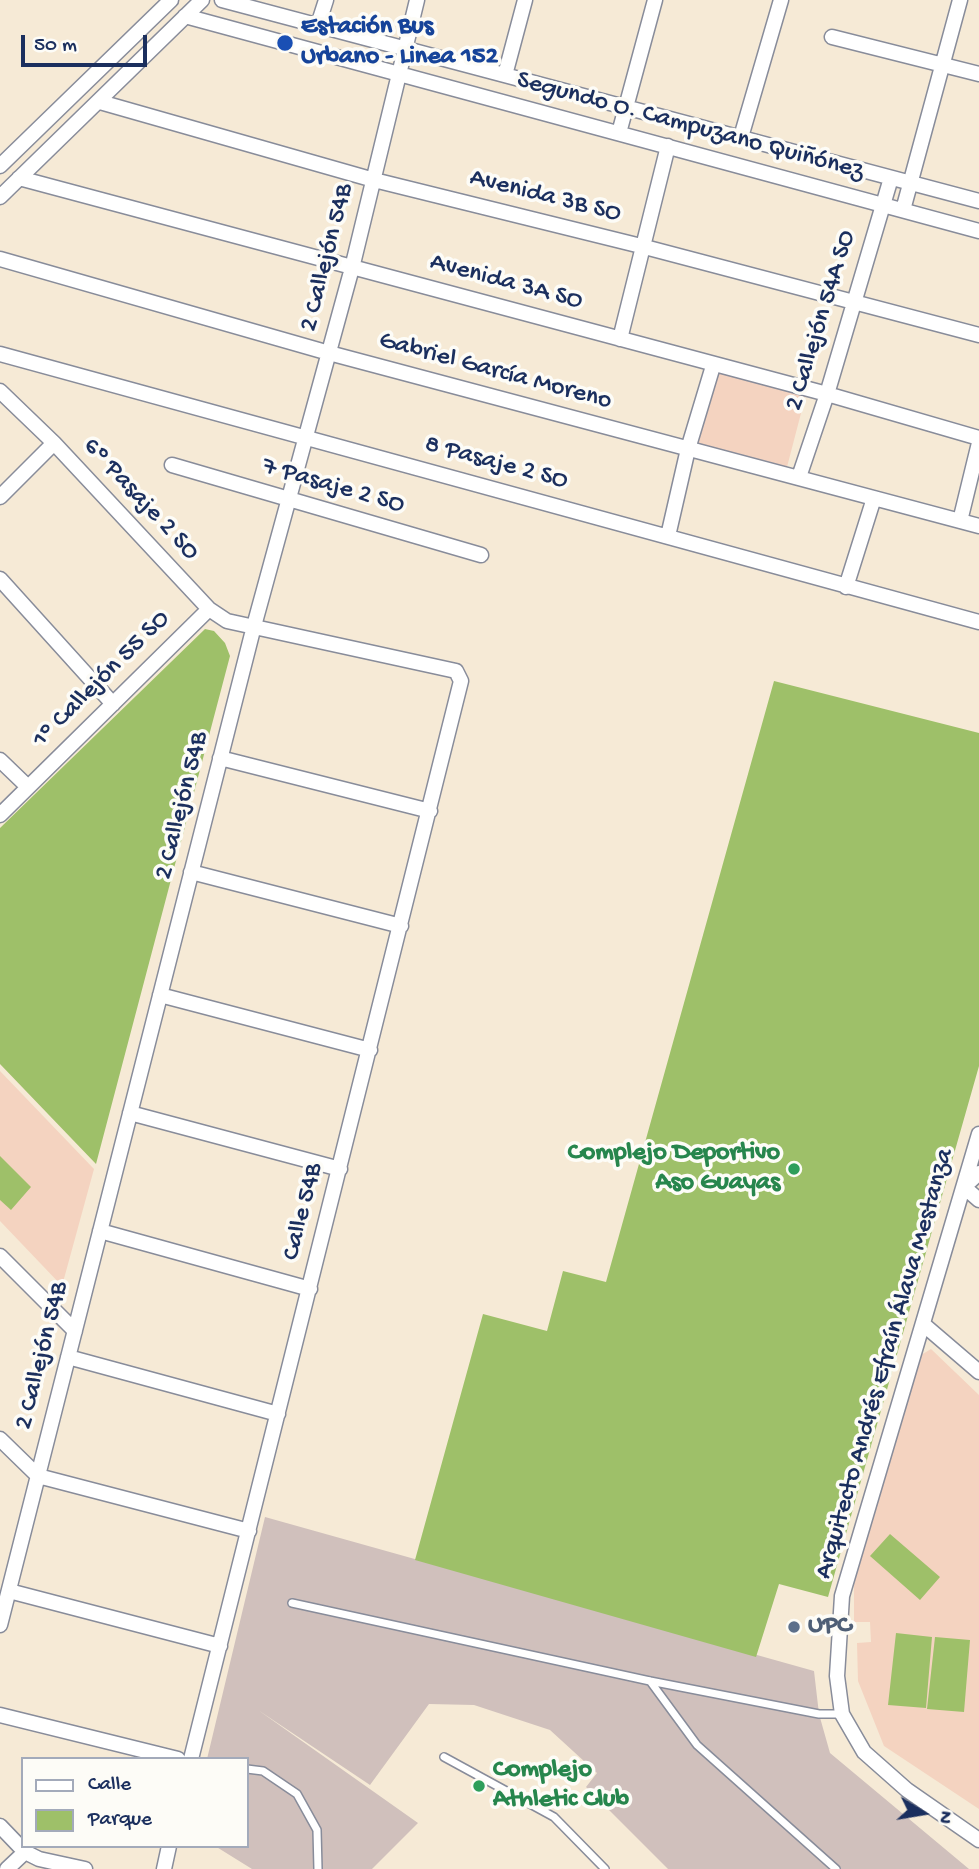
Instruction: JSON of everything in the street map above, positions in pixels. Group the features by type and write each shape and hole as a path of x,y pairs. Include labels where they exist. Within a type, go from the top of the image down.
{"street":[{"path":"0,166 171,0"},
{"path":"0,197 202,0"},
{"name":"Segundo O. Campuzano Quiñónez","path":"222,0 979,201"},
{"path":"318,24 326,0"},
{"name":"2 Callejón 54B","path":"0,1625 254,626 352,268 417,0"},
{"path":"505,75 525,0"},
{"path":"619,132 655,0"},
{"path":"741,137 781,0"},
{"path":"903,211 960,0"},
{"name":"Segundo O. Campuzano Quiñónez","path":"185,16 979,231"},
{"path":"832,37 979,74"},
{"name":"Avenida 3B SO","path":"100,102 374,180 642,246 979,335"},
{"path":"620,339 668,146"},
{"name":"Avenida 3A SO","path":"19,178 713,366 827,394 979,441"},
{"name":"2 Callejón 54A SO","path":"799,477 827,394 852,302 891,178"},
{"name":"Gabriel García Moreno","path":"0,259 329,353 979,526"},
{"name":"8 Pasaje 2 SO","path":"0,354 979,622"},
{"path":"668,536 688,449 713,366"},
{"name":"6º Pasaje 2 SO","path":"0,391 54,443 209,609 227,621 456,671 459,676"},
{"path":"960,521 979,441"},
{"path":"0,497 54,443"},
{"name":"7 Pasaje 2 SO","path":"172,465 481,555"},
{"path":"846,587 874,498"},
{"path":"0,579 113,704"},
{"name":"1º Callejón 55 SO","path":"0,815 209,609"},
{"name":"Calle 54B","path":"192,1757 430,811 461,681 459,676"},
{"path":"220,758 430,811"},
{"path":"0,760 28,788"},
{"path":"191,872 401,926"},
{"path":"160,995 370,1050"},
{"path":"130,1113 340,1169"},
{"name":"Arquitecto Andrés Efraín Álava Mestanza","path":"979,1133 842,1596 837,1676 842,1714 864,1752 907,1790 979,1840"},
{"path":"979,1174 964,1187 979,1200"},
{"path":"100,1231 310,1289"},
{"path":"0,1256 75,1331"},
{"path":"923,1324 979,1372"},
{"path":"68,1357 278,1414"},
{"path":"0,1439 38,1476 249,1531"},
{"path":"9,1591 220,1646"},
{"path":"0,1714 170,1757"},
{"path":"2,1833 25,1852 39,1859 85,1869"},
{"path":"164,1869 169,1848"},
{"path":"7,1869 25,1852"}],"lane":[{"path":"292,1603 650,1681 819,1714 842,1714"},
{"path":"650,1681 697,1745 836,1869"},
{"path":"444,1757 554,1817 605,1869"},
{"path":"248,1769 262,1771 297,1794 317,1830 318,1869"}],"shaded area":[{"path":"717,372 806,394 787,467 696,444"},
{"path":"0,1071 94,1169 62,1286 0,1221"},
{"path":"931,1349 979,1395 979,1809 884,1746 858,1681 857,1643 871,1642 870,1622 854,1622 854,1581 921,1355"},
{"path":"265,1517 814,1671 819,1714 830,1753 969,1869 668,1869 586,1787 597,1773 550,1730 474,1705 429,1704 370,1785 258,1710 418,1823 372,1869 252,1869 218,1848 248,1848 248,1757 207,1757"}],"green space":[{"path":"205,629 214,631 225,643 230,656 96,1164 0,1064 0,828"},
{"name":"Complejo Deportivo Aso Guayas","path":"774,681 979,733 979,1066 828,1597 779,1584 756,1657 415,1560 483,1314 547,1331 563,1271 606,1282"},
{"path":"0,1156 31,1187 11,1210 0,1200"},
{"path":"890,1534 940,1577 920,1600 870,1556"},
{"path":"896,1633 932,1637 926,1708 888,1705"},
{"path":"935,1637 970,1640 964,1712 927,1709"}],"place":[{"name":"Estación Bus Urbano - Linea 152","path":"285,43"},
{"name":"Complejo Deportivo Aso Guayas","path":"794,1169"},
{"name":"UPC","path":"794,1627"},
{"name":"Complejo Athletic Club","path":"479,1786"}]}
